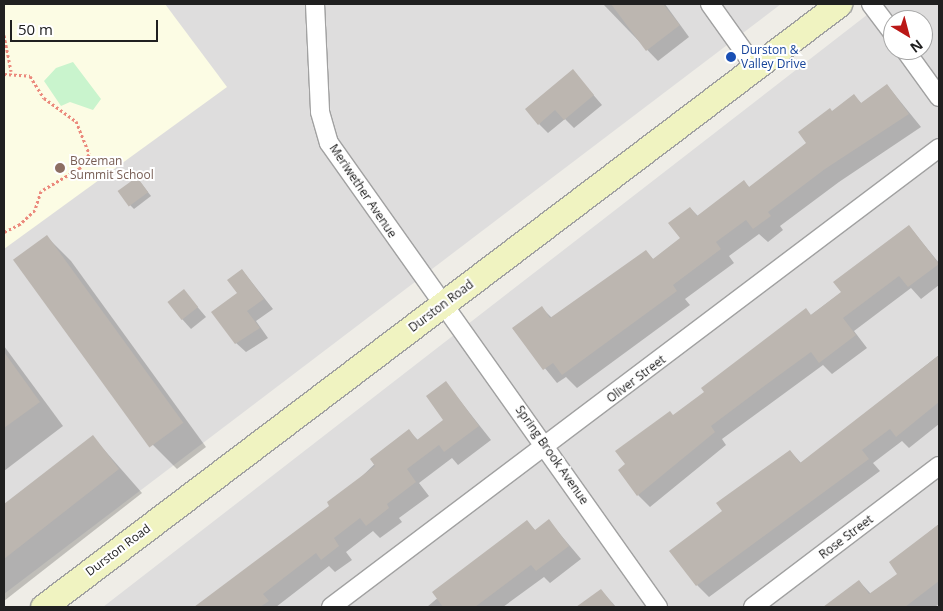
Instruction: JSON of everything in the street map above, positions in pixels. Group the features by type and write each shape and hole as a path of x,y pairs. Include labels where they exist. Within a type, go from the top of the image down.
{"main road":[{"name":"Durston Road","path":"43,607 839,4"}],"street":[{"name":"Meriwether Avenue","path":"316,4 320,112 329,143 444,304"},
{"path":"710,4 755,67"},
{"path":"871,4 883,20"},
{"path":"912,60 939,97"},
{"name":"Oliver Street","path":"331,607 547,447 939,148"},
{"name":"Spring Brook Avenue","path":"444,304 547,447 658,607"},
{"name":"Rose Street","path":"752,607 939,466"}],"path":[{"path":"4,35 11,71"},
{"path":"4,74 11,71 30,76 44,98 76,121 89,154 80,168 41,191 35,210 4,232"}],"shaded area":[{"path":"4,4 781,4 4,594"},
{"name":"Bozeman Summit School","path":"4,4 165,4 227,87 4,249"},
{"path":"881,4 939,4 939,607 103,607"}],"green space":[{"path":"73,62 101,99 93,110 70,102 61,106 44,81 56,68"}],"building":[{"path":"611,4 663,4 680,25 646,51"},
{"path":"573,69 594,95 564,120 555,110 538,125 525,109"},
{"path":"887,84 909,114 825,169 768,212 771,216 753,229 746,220 716,242 721,249 673,285 677,291 562,375 553,363 543,370 512,328 542,306 550,318 646,250 653,259 680,238 668,223 690,207 697,216 744,180 749,187 806,143 798,132 830,108 832,111 854,94 861,103"},
{"path":"137,177 148,192 129,206 118,191"},
{"path":"909,225 939,264 908,287 899,276 843,318 856,335 819,363 811,352 767,384 711,426 715,432 637,496 618,470 625,464 615,451 670,411 673,415 704,392 701,388 806,308 811,315 841,292 833,282"},
{"path":"47,235 183,423 149,447 13,260"},
{"path":"242,269 264,299 247,311 260,328 235,344 211,312 237,293 227,280"},
{"path":"184,289 198,307 182,320 167,302"},
{"path":"4,352 40,402 4,428"},
{"path":"939,355 939,402 896,437 890,429 862,450 869,459 696,586 669,551 722,511 716,503 790,450 800,463"},
{"path":"446,381 479,426 444,452 439,445 407,469 416,482 387,504 389,508 366,526 360,518 334,538 339,546 321,560 316,553 263,594 269,601 260,607 194,607 329,506 327,502 375,466 370,459 409,429 417,440 443,420 426,396"},
{"path":"93,435 119,469 4,559 4,504"},
{"path":"549,519 569,546 536,571 531,565 475,607 443,607 432,592 527,520 535,530"},
{"path":"939,524 939,581 905,607 823,607 859,580 869,594 897,574 889,562"},
{"path":"601,589 615,607 576,607"}],"place":[{"name":"Durston & Valley Drive","path":"731,57"},
{"name":"Bozeman Summit School","path":"60,168"}]}
